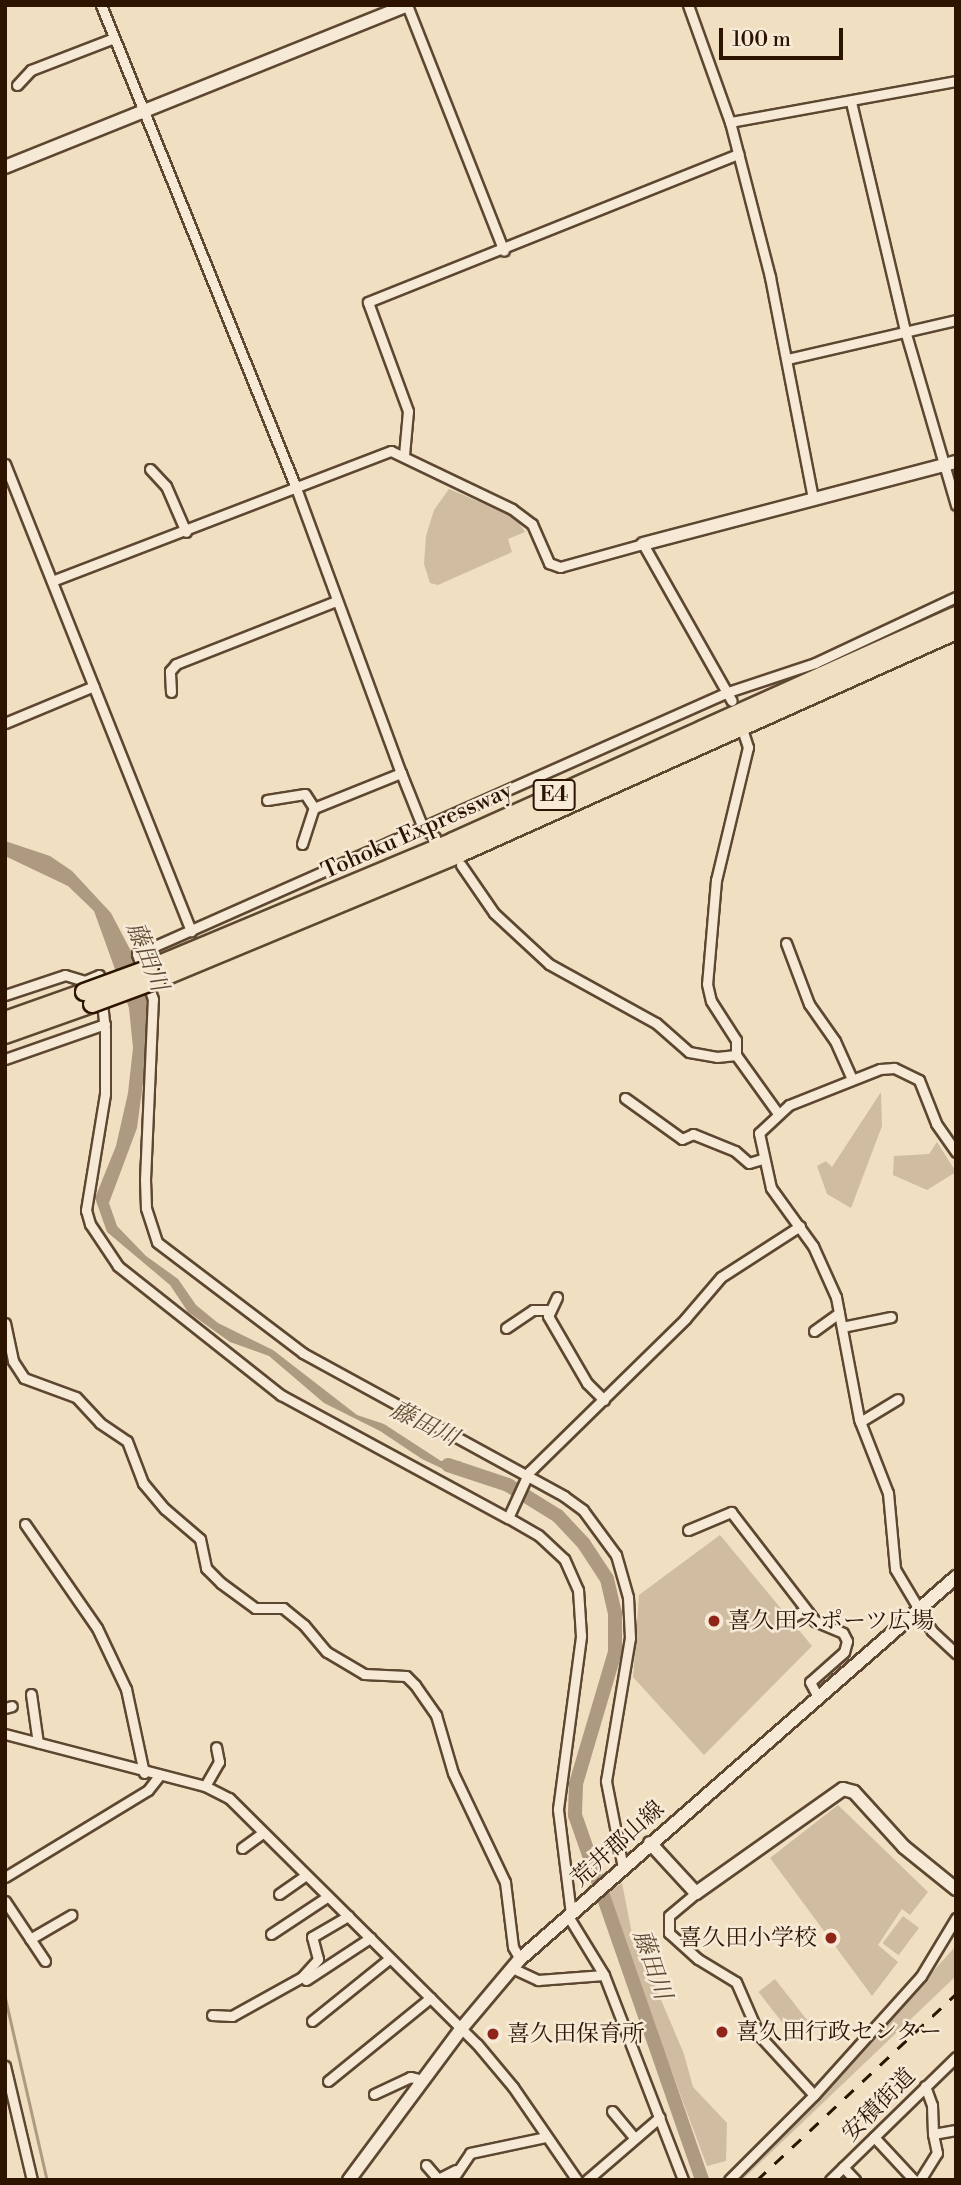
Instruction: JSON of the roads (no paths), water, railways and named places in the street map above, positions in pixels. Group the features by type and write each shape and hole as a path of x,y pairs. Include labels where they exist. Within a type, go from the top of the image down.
{"highway":[{"name":"Tohoku Expressway","path":"154,974 956,615"},
{"name":"Tohoku Expressway","path":"5,1035 88,998 446,860 956,631"},
{"name":"Tohoku Expressway","path":"5,1020 88,998"}],"street":[{"path":"101,5 296,488 423,828 435,837"},
{"path":"5,167 407,5 504,251"},
{"path":"688,5 730,122 787,359 813,498"},
{"path":"17,85 31,70 114,38"},
{"path":"730,122 956,81"},
{"path":"851,102 906,334 942,465 956,505"},
{"path":"404,455 408,411 368,302 504,251 738,154"},
{"path":"787,359 906,334 956,320"},
{"path":"52,581 186,532 378,454 404,455 454,484 512,509 532,524 549,563 560,566 956,462"},
{"path":"5,464 191,931"},
{"path":"150,470 166,486 186,532"},
{"path":"643,544 730,697"},
{"path":"619,1872 606,1781 630,1638 624,1574 616,1555 583,1510 303,1353 157,1242 146,1208 145,1180 153,999 137,954 423,828 815,663 956,597"},
{"path":"171,692 170,671 176,664 336,601"},
{"path":"5,723 94,686"},
{"path":"744,734 748,747 716,880 706,956 710,1001 736,1040 736,1055 777,1112"},
{"path":"314,807 401,773"},
{"path":"267,800 305,794 314,807"},
{"path":"302,844 314,807"},
{"path":"461,865 494,913 549,964 656,1023 689,1052 736,1055"},
{"path":"786,943 809,1004 835,1041 852,1079"},
{"path":"5,995 65,975 85,981 99,975 105,1024 103,1122 86,1210 90,1224 118,1266 281,1395 509,1515 538,1535 564,1559 578,1590 581,1636 558,1809 572,1913 604,1975 683,2180"},
{"path":"5,1059 105,1024"},
{"path":"956,1152 939,1129 914,1074 887,1068 852,1079 777,1112 759,1133 762,1160 771,1188 800,1226 824,1268 839,1313 860,1422 888,1493 895,1569 932,1631 956,1653"},
{"path":"625,1098 638,1103 682,1139 693,1134 735,1151 749,1163 762,1160"},
{"path":"509,1515 527,1477 722,1277 800,1226"},
{"path":"547,1310 557,1297"},
{"path":"506,1328 533,1310 547,1310"},
{"path":"547,1310 587,1383 604,1400"},
{"path":"814,1331 839,1313"},
{"path":"842,1327 891,1317"},
{"path":"5,1324 13,1361 24,1378 76,1397 100,1423 127,1441 143,1483 165,1510 200,1539 206,1568 220,1583 255,1608 283,1608 304,1625 327,1652 364,1674 406,1676 415,1685 436,1715 453,1773 505,1882 516,1964 538,1980 604,1975"},
{"path":"860,1422 898,1399"},
{"path":"688,1530 732,1512 805,1610 818,1624 840,1629 846,1641 844,1652 810,1682 818,1697"},
{"path":"25,1524 97,1628 125,1689 144,1773"},
{"name":"荒井郡山線","path":"349,2180 461,2029 516,1964 650,1843 956,1577"},
{"path":"794,1616 805,1610"},
{"path":"31,1694 38,1743"},
{"path":"5,1734 158,1777 205,1786 229,1798 461,2029 513,2087 577,2180"},
{"path":"205,1786 219,1762 216,1747"},
{"path":"5,1877 148,1790 158,1777"},
{"path":"814,2095 759,2035 736,1982 698,1959 668,1933 668,1916 696,1893 843,1789 854,1792 904,1847 956,1889"},
{"path":"242,1848 263,1833"},
{"path":"650,1843 696,1893"},
{"path":"279,1894 305,1876"},
{"path":"271,1934 327,1897"},
{"path":"5,1901 45,1961"},
{"path":"30,1939 71,1915"},
{"path":"212,2015 232,2016 302,1978 318,1959 312,1937 348,1916"},
{"path":"729,2180 814,2095 921,1976 956,1918"},
{"path":"302,1983 370,1938"},
{"path":"312,2021 390,1958"},
{"path":"328,2081 430,1998"},
{"name":"安積街道","path":"830,2180 956,2057"},
{"path":"5,2066 32,2180"},
{"path":"374,2094 410,2077 423,2080"},
{"path":"920,2180 937,2153 932,2105 925,2086"},
{"path":"612,2111 633,2137"},
{"path":"587,2180 633,2137 660,2117"},
{"path":"933,2134 956,2130"},
{"path":"452,2180 456,2170 470,2153 546,2137"},
{"path":"874,2137 914,2180"},
{"path":"426,2165 437,2179 456,2170"},
{"path":"843,2167 855,2180"}],"waterway":[{"name":"藤田川","path":"448,1465 508,1485 558,1516 584,1544 607,1579 615,1613 615,1652 576,1784 575,1815 702,2180"},
{"path":"5,1996 47,2180"}],"railway":[{"path":"757,2180 956,1994"}],"place":[{"name":"喜久田スポーツ広場","path":"714,1621"},
{"name":"喜久田小学校","path":"831,1938"},
{"name":"喜久田行政センター","path":"722,2032"},
{"name":"喜久田保育所","path":"493,2034"}]}
